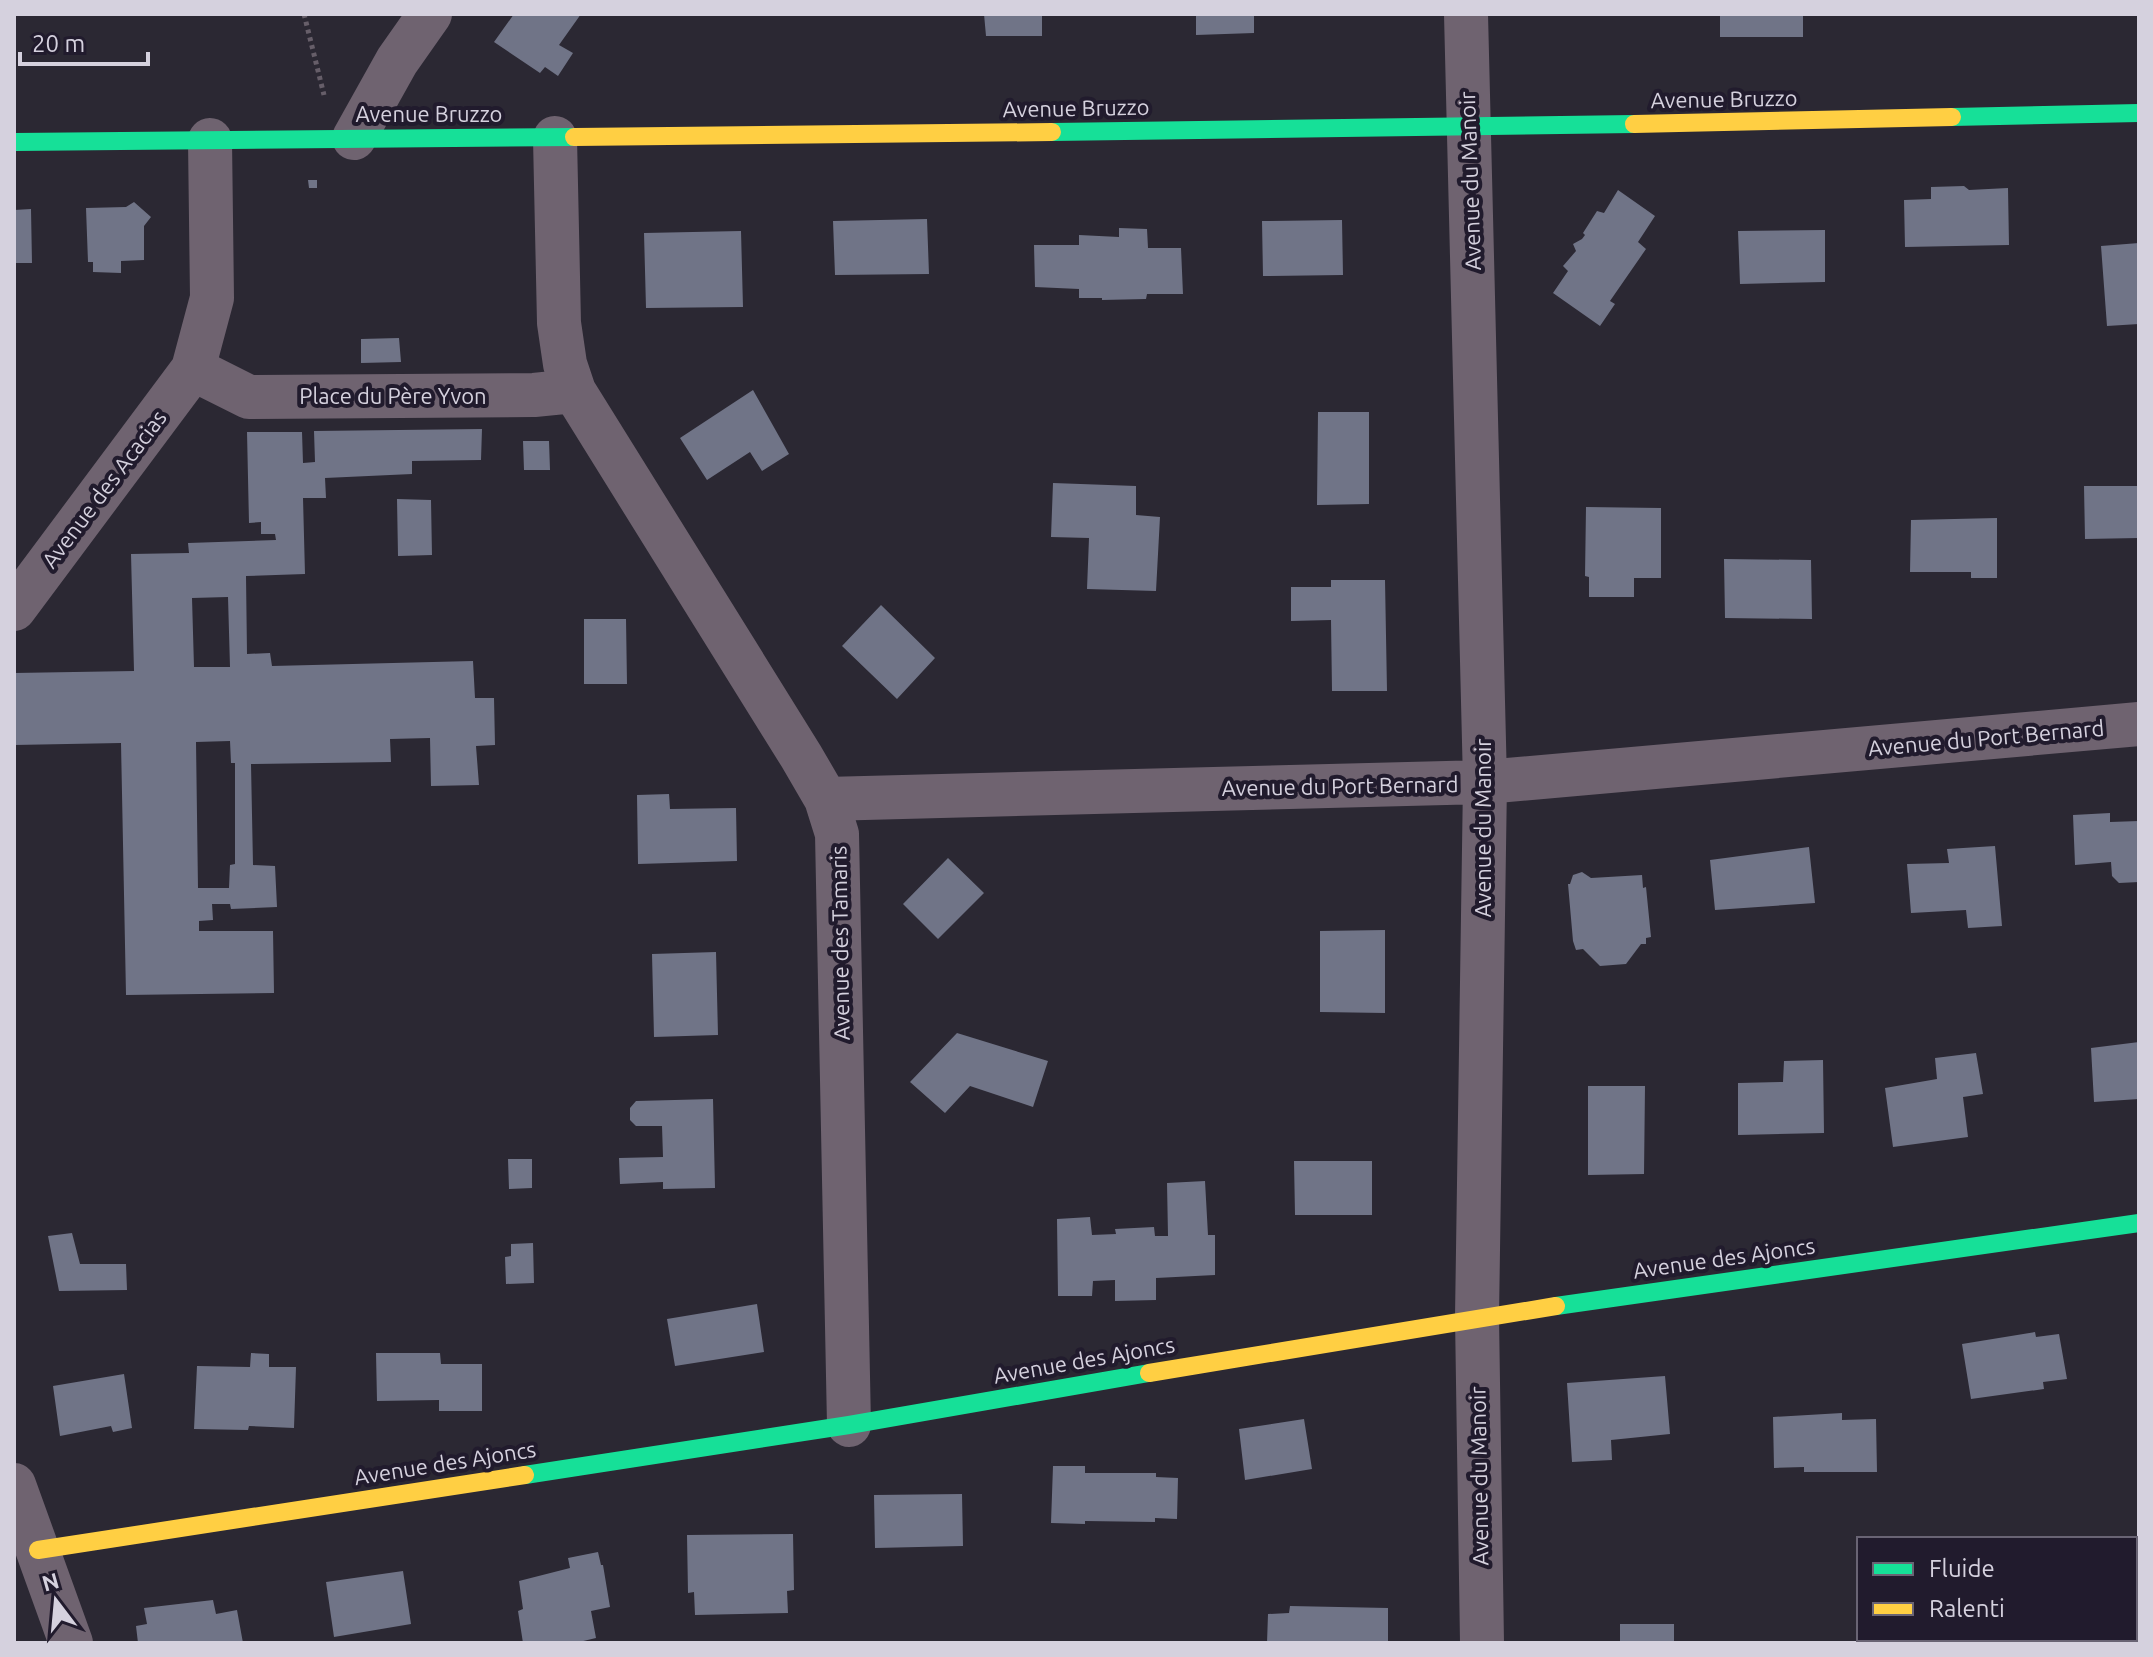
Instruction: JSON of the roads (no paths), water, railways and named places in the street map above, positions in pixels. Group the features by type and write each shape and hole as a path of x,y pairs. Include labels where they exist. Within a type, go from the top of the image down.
{"street":[{"path":"345,138 430,14"},
{"name":"Avenue du Manoir","path":"1466,14 1485,782 1477,1317 1482,1643"},
{"name":"Avenue Bruzzo","path":"14,142 1468,128 2139,113"},
{"path":"555,138 559,323 565,364 574,391"},
{"path":"193,369 212,298 210,140"},
{"name":"Place du Père Yvon","path":"193,369 249,397 534,395 574,391"},
{"name":"Avenue des Acacias","path":"14,609 193,369"},
{"name":"Avenue des Tamaris","path":"574,391 826,799 837,834 849,1425"},
{"name":"Avenue du Port Bernard","path":"826,799 1485,782 2139,724"},
{"name":"Avenue des Ajoncs","path":"38,1550 849,1425 1477,1317 2139,1223"},
{"path":"14,1485 71,1643"}]}
